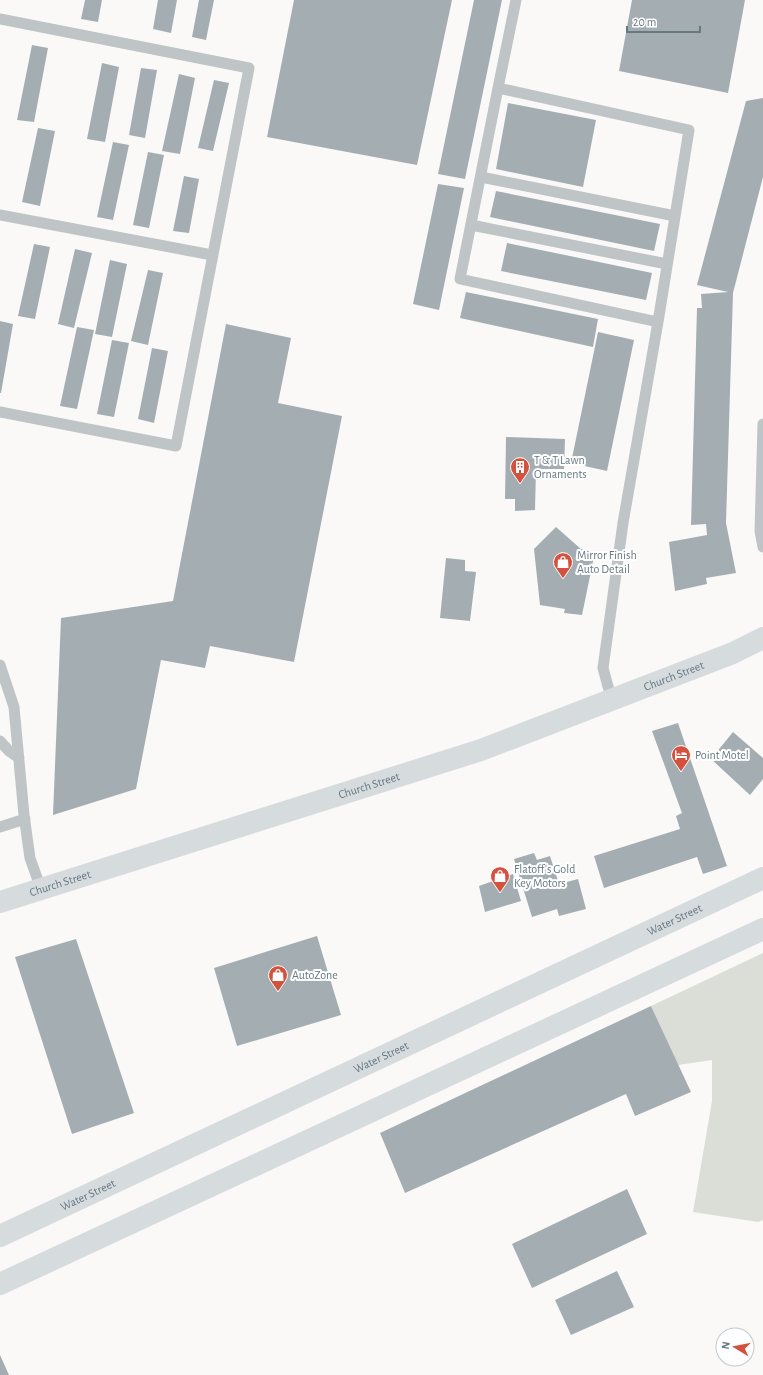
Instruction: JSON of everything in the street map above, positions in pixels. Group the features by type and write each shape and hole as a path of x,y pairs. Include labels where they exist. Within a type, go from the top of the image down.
{"main road":[{"name":"Church Street","path":"0,902 481,750 612,701 733,653 763,638"},
{"name":"Water Street","path":"0,1236 763,878"},
{"path":"0,1284 763,929"}],"lane":[{"path":"516,0 460,279 658,322"},
{"path":"0,19 249,68 176,446 0,412"},
{"path":"498,88 688,130 658,322 623,523 603,668 612,701"},
{"path":"480,177 675,216"},
{"path":"0,215 212,255"},
{"path":"471,225 667,264"},
{"path":"763,424 760,531 763,547"},
{"path":"0,664 14,707 30,858 41,890"},
{"path":"0,741 9,752 19,758"},
{"path":"0,827 25,819"}],"shaded area":[{"path":"763,953 763,1220 758,1222 693,1212 712,1101 712,1060 678,1065 651,1006"}],"building":[{"path":"85,0 102,0 98,22 81,19"},
{"path":"158,0 177,0 171,33 153,29"},
{"path":"199,0 214,0 206,40 192,37"},
{"path":"294,0 452,0 417,165 267,137"},
{"path":"474,0 502,0 465,179 438,174"},
{"path":"632,0 745,0 728,93 619,71"},
{"path":"32,45 48,48 34,122 17,120"},
{"path":"102,63 119,67 105,142 87,139"},
{"path":"141,68 157,70 145,138 129,135"},
{"path":"179,74 195,78 180,154 162,151"},
{"path":"214,80 229,83 213,151 198,148"},
{"path":"763,98 763,177 733,293 726,523 736,573 706,578 707,584 675,591 669,542 707,535 706,524 691,525 697,308 702,308 701,294 728,292 697,285 746,101"},
{"path":"508,103 596,120 583,187 496,169"},
{"path":"38,128 55,131 40,206 22,202"},
{"path":"113,142 129,145 113,220 97,217"},
{"path":"148,152 164,155 149,228 133,225"},
{"path":"184,176 199,179 189,233 173,231"},
{"path":"438,184 464,188 439,310 413,304"},
{"path":"496,191 660,224 654,251 490,217"},
{"path":"507,243 652,273 646,300 501,271"},
{"path":"34,244 50,247 35,319 18,316"},
{"path":"75,249 92,253 74,328 58,324"},
{"path":"110,260 127,264 112,337 95,334"},
{"path":"148,270 163,273 148,345 131,341"},
{"path":"466,292 598,319 593,347 460,318"},
{"path":"0,321 13,324 1,393 0,393"},
{"path":"226,324 291,338 278,403 342,416 294,662 210,646 205,668 161,660 136,789 53,815 61,618 173,601"},
{"path":"77,327 94,330 77,409 60,406"},
{"path":"598,332 634,340 607,471 571,463"},
{"path":"112,340 129,343 114,417 97,414"},
{"path":"152,348 168,351 154,423 138,419"},
{"name":"T & T Lawn Ornaments","path":"506,437 565,439 564,469 536,469 535,510 515,511 515,499 505,499"},
{"name":"Mirror Finish Auto Detail","path":"556,527 581,549 595,552 582,615 564,613 565,609 540,605 534,549"},
{"path":"446,558 465,560 465,571 476,572 470,621 440,618"},
{"name":"Point Motel","path":"678,723 727,866 703,874 697,857 604,888 594,856 680,829 676,816 682,813 652,731"},
{"path":"733,732 763,758 763,779 750,795 711,759"},
{"path":"534,853 537,860 550,856 559,884 578,879 586,909 559,916 557,909 532,917 514,859"},
{"name":"Flatoff's Gold Key Motors","path":"513,874 521,901 485,912 479,886"},
{"name":"AutoZone","path":"317,936 341,1015 237,1046 214,968"},
{"path":"76,939 134,1113 72,1134 15,957"},
{"path":"651,1006 691,1092 635,1116 626,1094 405,1193 380,1133"},
{"path":"627,1189 647,1234 532,1288 512,1244"},
{"path":"617,1271 634,1307 571,1335 555,1300"},
{"path":"0,1355 9,1375 0,1375"}],"place":[{"name":"T & T Lawn Ornaments","path":"520,484"},
{"name":"Mirror Finish Auto Detail","path":"563,579"},
{"name":"Point Motel","path":"681,772"},
{"name":"Flatoff's Gold Key Motors","path":"500,893"},
{"name":"AutoZone","path":"278,992"}]}
